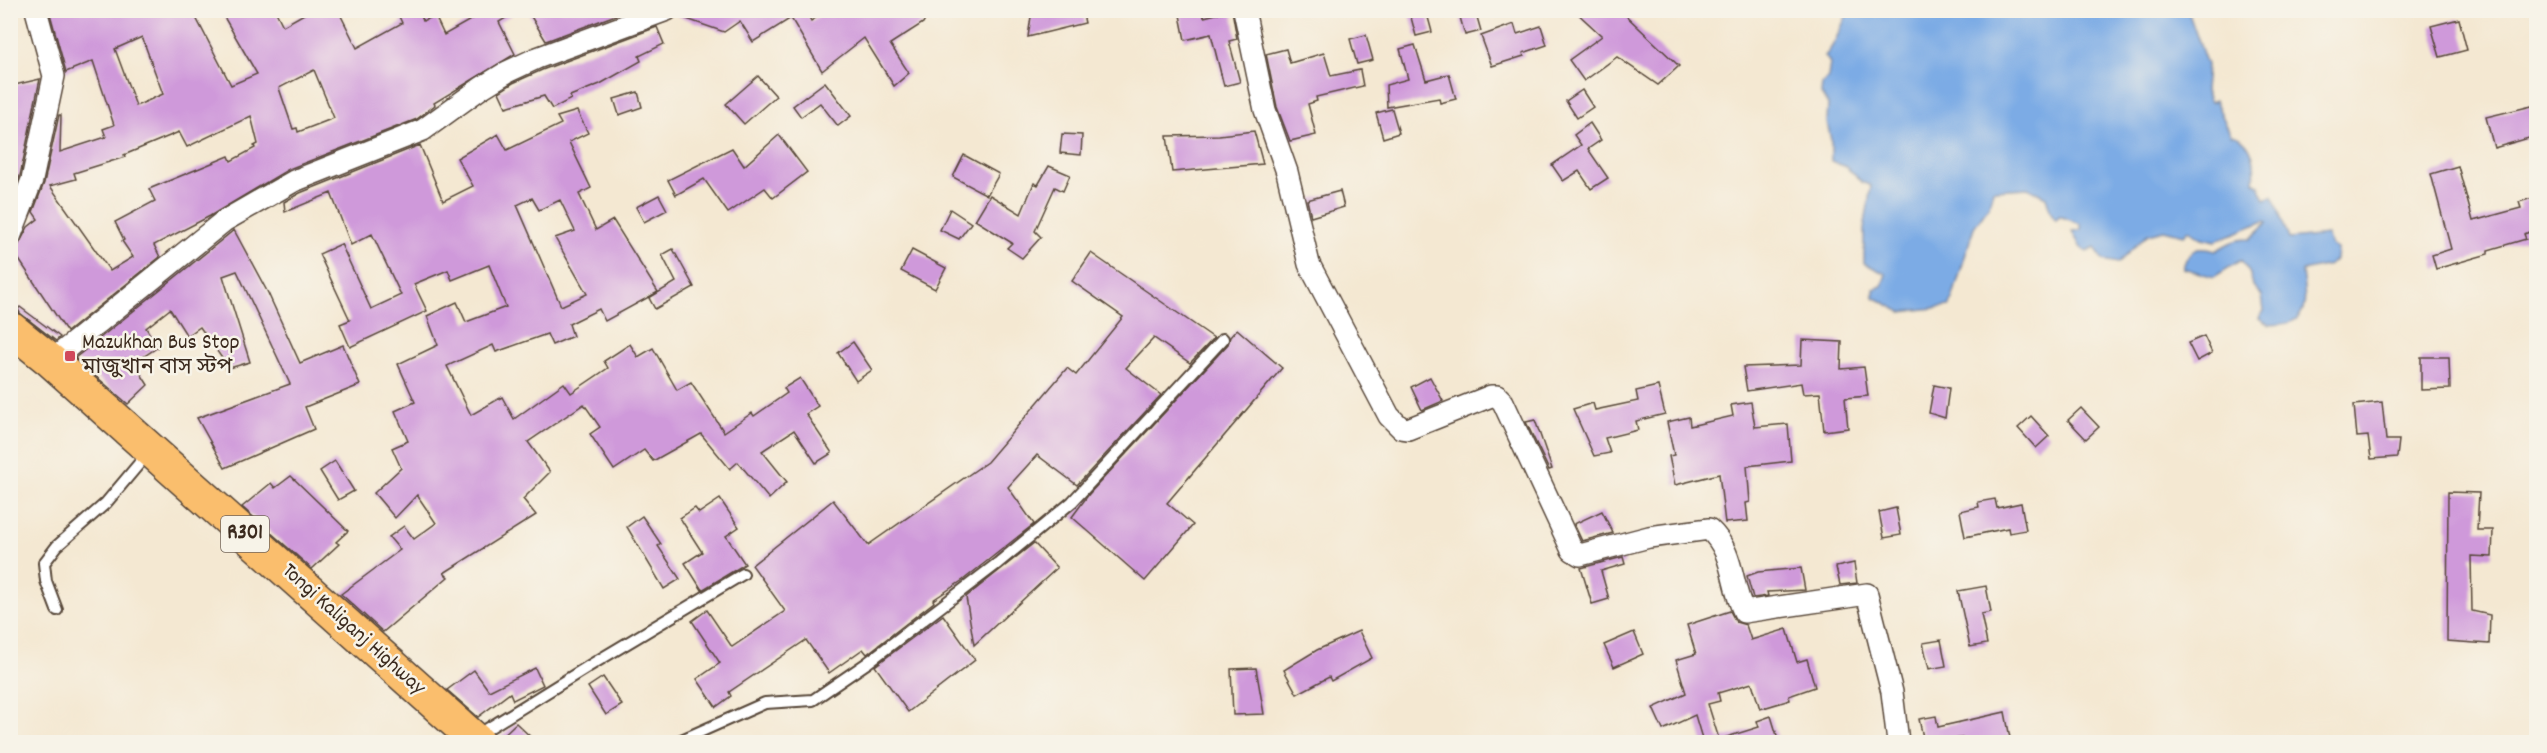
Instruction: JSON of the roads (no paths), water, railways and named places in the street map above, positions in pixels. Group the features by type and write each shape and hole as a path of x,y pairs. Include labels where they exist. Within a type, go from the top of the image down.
{"main road":[{"name":"Tongi Kaliganj Highway","path":"14,337 51,362 476,740"}],"street":[{"path":"10,237 32,180 54,76 36,10"},
{"path":"51,362 224,221 246,207 294,181 423,130 481,88 537,58 668,10"},
{"path":"1244,10 1264,110 1287,172 1309,264 1389,416 1401,428 1408,429 1491,396 1497,396 1503,402 1572,550 1580,555 1649,537 1709,529 1720,539 1727,554 1744,612 1867,594 1892,692 1898,742"}],"lane":[{"path":"677,742 765,704 813,700 867,663 998,563 1072,502 1223,339"},
{"path":"57,610 46,581 44,563 57,546 106,503 150,450"},
{"path":"476,740 589,666 743,574"}],"water":[{"path":"1849,11 2188,11 2207,65 2205,91 2210,102 2215,100 2231,135 2244,141 2248,147 2253,160 2254,182 2259,186 2265,199 2273,196 2289,239 2327,235 2331,245 2337,249 2336,259 2329,265 2302,271 2305,298 2299,317 2285,324 2269,325 2259,318 2264,311 2262,296 2253,286 2249,272 2241,260 2214,277 2183,268 2188,256 2195,250 2216,251 2232,242 2250,239 2268,222 2264,221 2216,241 2202,238 2189,230 2184,235 2164,230 2148,234 2118,263 2103,260 2095,247 2087,251 2081,248 2072,231 2081,230 2081,224 2059,216 2056,220 2046,197 2028,188 1993,190 1989,206 1974,227 1950,306 1901,312 1874,297 1874,289 1882,286 1886,274 1864,263 1864,230 1871,186 1862,182 1846,167 1831,161 1831,140 1827,122 1828,104 1821,94 1822,84 1828,77 1830,63 1825,56"}],"place":[{"name":"Mazukhan Bus Stop মাজুখান বাস স্টপ","path":"70,356"}]}
